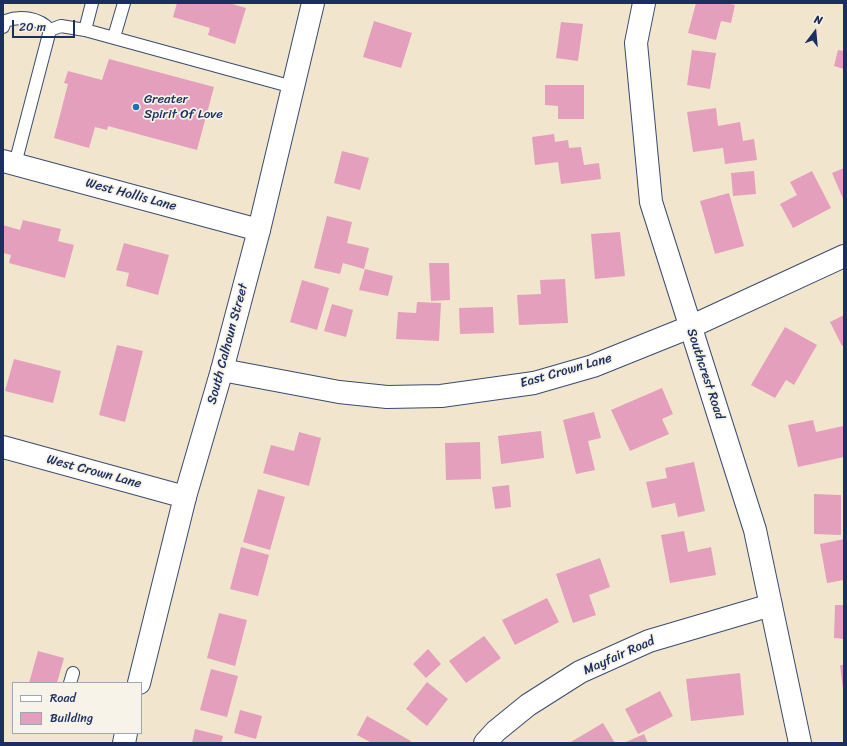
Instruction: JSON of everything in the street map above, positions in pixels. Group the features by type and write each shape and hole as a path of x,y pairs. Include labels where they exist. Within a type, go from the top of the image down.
{"street":[{"name":"South Calhoun Street","path":"139,682 185,497 222,370 259,230 313,3"},
{"name":"Southcrest Road","path":"644,3 636,43 651,202 754,530 800,743"},
{"name":"West Hollis Lane","path":"9,163 259,230"},
{"name":"East Crown Lane","path":"222,370 339,392 388,397 441,396 534,383 593,366 690,327 844,256"},
{"name":"West Crown Lane","path":"3,447 185,497"},
{"name":"Mayfair Road","path":"485,743 496,731 528,705 580,672 649,641 771,605"}],"lane":[{"path":"85,30 92,3"},
{"path":"114,38 124,3"},
{"path":"3,27 5,21 13,18 24,18 33,19 46,25 50,30"},
{"path":"50,30 61,26 85,30 293,87"},
{"path":"9,163 50,30"}],"building":[{"path":"177,3 229,3 246,8 235,44 208,35 210,28 173,17"},
{"path":"696,3 726,3 735,5 731,23 721,21 716,40 688,33"},
{"path":"374,21 412,33 401,68 363,57"},
{"path":"561,22 583,24 578,61 556,58"},
{"path":"692,50 716,53 710,89 687,85"},
{"path":"838,50 844,51 844,69 834,66"},
{"name":"Greater Spirit Of Love","path":"109,59 214,87 197,150 108,126 107,130 95,127 89,148 54,138 68,84 64,83 68,71 102,80"},
{"path":"545,85 584,85 584,119 558,119 558,106 545,105"},
{"path":"716,108 718,126 740,122 743,141 754,139 757,160 725,164 723,148 693,152 687,112"},
{"path":"554,134 555,142 568,140 569,148 581,147 584,165 599,163 601,179 561,184 558,162 535,165 532,137"},
{"path":"342,151 369,158 360,190 334,183"},
{"path":"844,168 844,201 832,173"},
{"path":"754,171 756,194 733,196 731,173"},
{"path":"812,171 831,208 793,228 780,204 797,195 790,182"},
{"path":"729,193 744,246 715,254 700,201"},
{"path":"327,216 352,222 347,243 369,248 364,269 343,263 340,274 314,268"},
{"path":"23,220 61,229 58,241 74,245 65,278 9,263 11,255 3,253 3,225 20,230"},
{"path":"620,232 625,276 595,279 591,234"},
{"path":"124,243 169,255 158,295 126,286 129,273 116,270"},
{"path":"429,263 449,263 450,300 431,301"},
{"path":"365,269 393,276 388,296 359,290"},
{"path":"565,279 568,323 519,325 517,295 541,294 540,280"},
{"path":"302,280 329,288 317,330 290,322"},
{"path":"417,302 441,303 439,341 396,339 398,312 416,313"},
{"path":"332,304 353,310 346,337 324,331"},
{"path":"493,307 494,333 460,334 459,308"},
{"path":"844,315 844,345 842,346 830,322"},
{"path":"785,327 817,345 794,385 786,380 775,398 751,385"},
{"path":"117,345 143,351 125,422 99,415"},
{"path":"14,359 61,371 53,403 5,391"},
{"path":"662,388 673,414 662,419 669,434 630,451 611,410"},
{"path":"594,412 601,438 588,441 595,470 576,474 563,420"},
{"path":"813,420 816,432 843,426 844,457 798,467 788,425"},
{"path":"541,431 544,458 501,464 498,436"},
{"path":"299,432 321,438 309,486 263,473 271,445 294,451"},
{"path":"480,442 481,479 446,480 445,443"},
{"path":"694,462 705,511 678,517 675,503 652,508 646,482 667,478 665,468"},
{"path":"509,485 511,507 495,509 492,487"},
{"path":"258,489 285,497 270,550 243,542"},
{"path":"814,494 841,495 841,535 814,534"},
{"path":"684,531 688,552 711,547 716,575 670,583 661,535"},
{"path":"844,539 844,580 827,583 820,544"},
{"path":"241,547 269,555 258,596 230,589"},
{"path":"600,558 610,587 589,595 596,615 573,623 556,574"},
{"path":"547,598 559,622 515,645 502,620"},
{"path":"835,605 844,605 844,639 834,638"},
{"path":"219,613 247,620 235,666 207,658"},
{"path":"484,636 501,658 466,683 449,661"},
{"path":"428,649 441,664 426,678 413,664"},
{"path":"38,651 64,658 57,682 29,682"},
{"path":"840,665 844,665 844,689 843,689"},
{"path":"211,669 238,676 227,717 200,710"},
{"path":"740,673 744,715 691,721 686,679"},
{"path":"427,682 448,699 427,726 406,709"},
{"path":"660,691 673,716 638,734 625,709"},
{"path":"240,710 262,716 256,739 234,733"},
{"path":"367,716 411,741 410,743 372,743 357,735"},
{"path":"603,723 615,743 569,743"},
{"path":"195,729 223,736 221,743 192,743"},
{"path":"644,734 648,743 626,743 626,742"}],"place":[{"name":"Greater Spirit Of Love","path":"136,107"}]}
